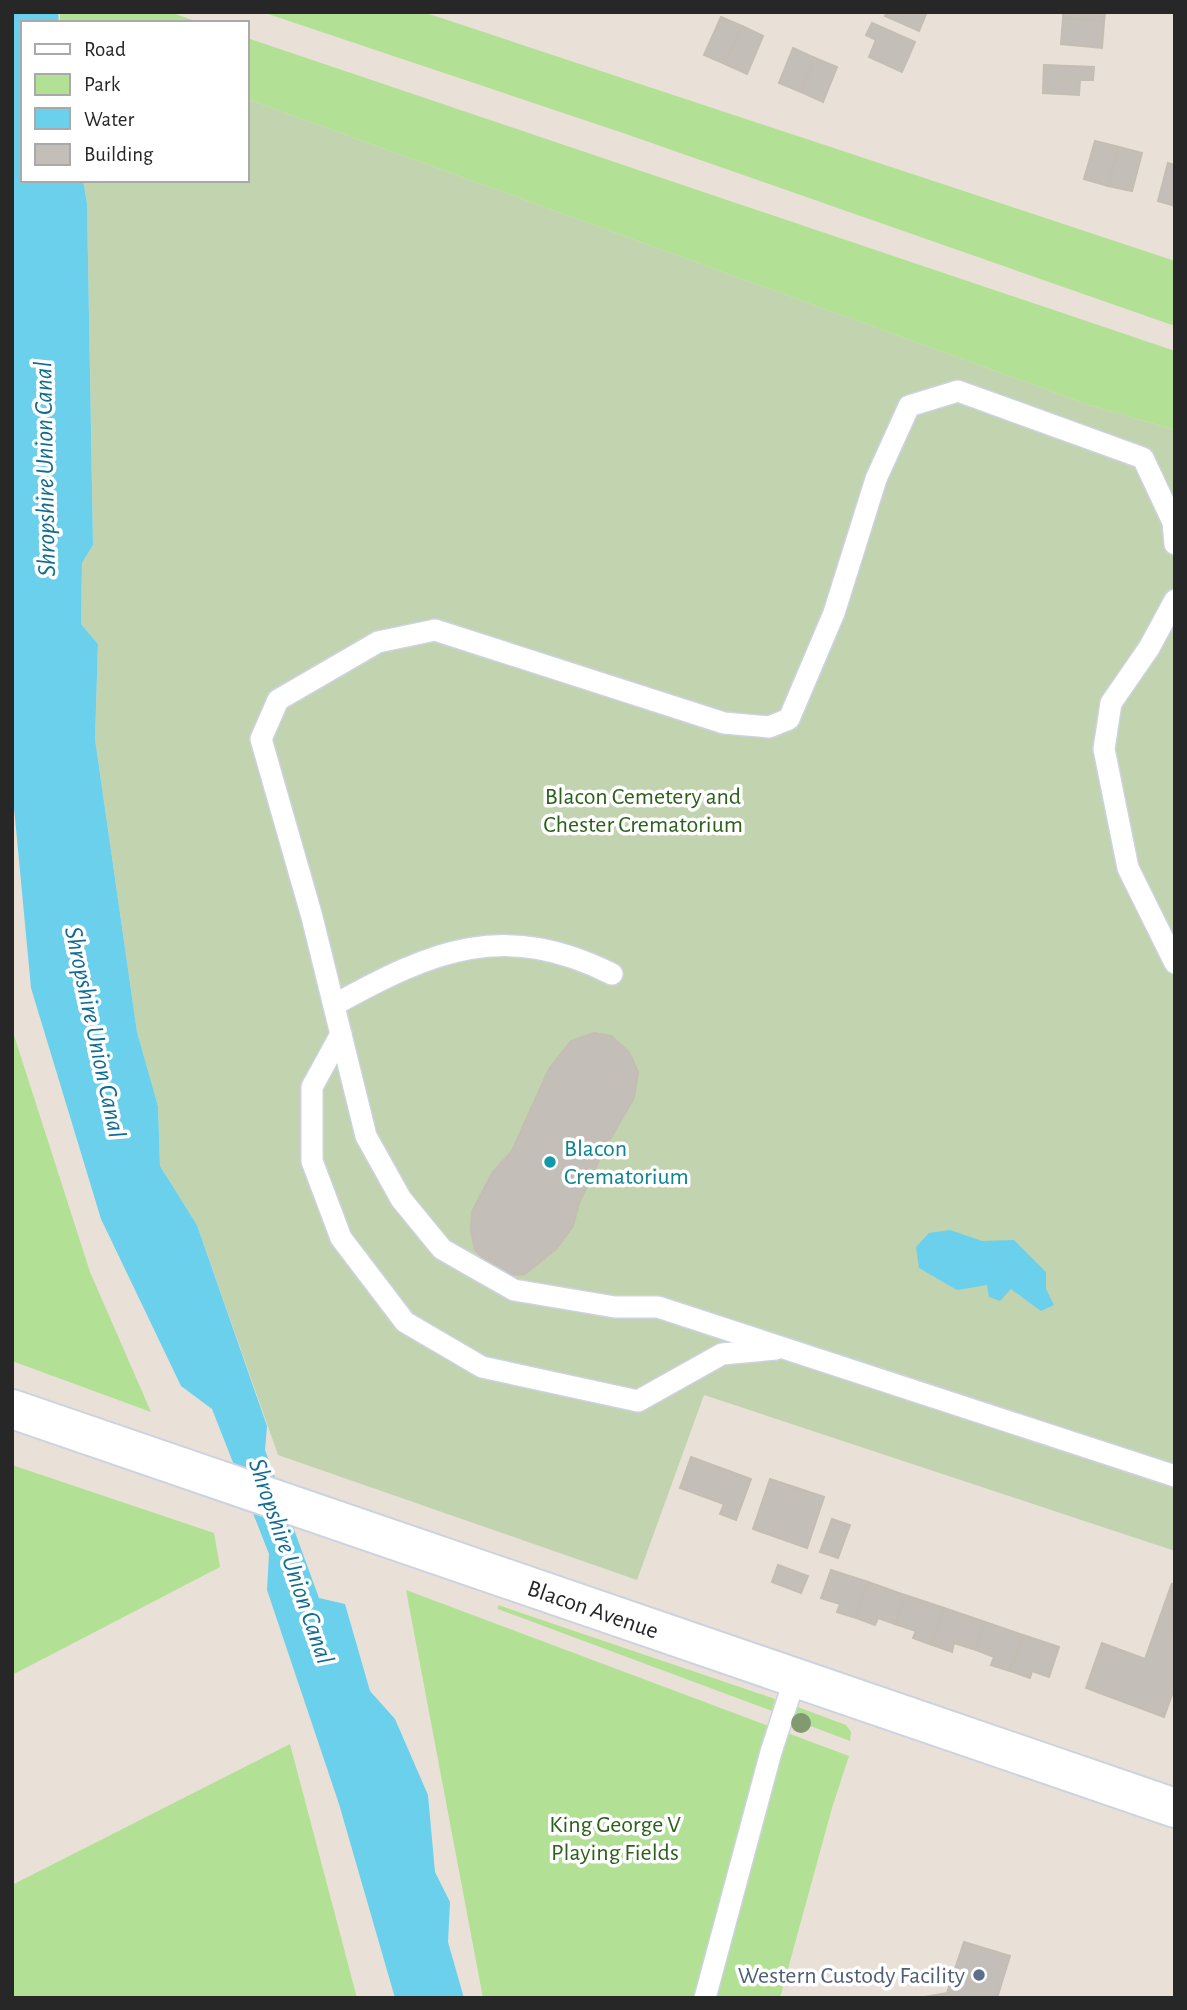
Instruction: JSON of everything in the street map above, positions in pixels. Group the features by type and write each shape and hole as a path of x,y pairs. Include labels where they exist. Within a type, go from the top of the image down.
{"street":[{"name":"Blacon Avenue","path":"12,1409 1175,1808"}],"lane":[{"path":"1175,544 1173,522 1143,458 958,391 909,406 876,479 834,613 789,719 769,727 724,723 435,631 378,642 278,700 261,739 334,1005 366,1136 401,1199 442,1249 514,1290 615,1307 657,1307 1175,1476"},
{"path":"1175,600 1149,648 1111,703 1104,749 1128,868 1175,963"},
{"path":"334,1005 393,972 476,945 513,944 578,956 612,974"},
{"path":"341,1034 312,1087 312,1161 341,1238 405,1322 482,1367 638,1401 722,1354 786,1349"},
{"path":"705,1998 771,1752 796,1678"}],"green space":[{"path":"60,12 170,12 195,21 60,21"},
{"path":"262,12 423,12 1175,261 1175,326 623,133"},
{"path":"248,38 1175,351 1175,430 1089,405 248,99"},
{"name":"Blacon Cemetery and Chester Crematorium","path":"248,99 1089,405 1175,430 1175,1551 704,1395 637,1580 278,1455 197,1225 160,1166 158,1106 137,1032 95,739 98,644 81,624 82,563 93,545 87,203 83,182 248,182"},
{"path":"12,1029 90,1272 151,1412 12,1361"},
{"path":"12,1465 214,1533 220,1567 12,1675"},
{"name":"King George V Playing Fields","path":"406,1590 849,1756 780,1998 483,1998"},
{"path":"498,1605 775,1699 772,1711 498,1609"},
{"path":"795,1706 846,1725 851,1732 850,1741 792,1719"},
{"path":"290,1744 357,1998 12,1998 12,1885"}],"water":[{"name":"Shropshire Union Canal","path":"12,12 58,12 59,21 21,21 21,182 83,182 87,203 93,545 82,563 81,624 98,644 95,739 137,1032 158,1106 160,1166 197,1225 267,1426 265,1450 319,1598 345,1604 370,1691 395,1719 428,1795 435,1872 450,1902 448,1942 464,1998 395,1998 339,1804 267,1590 269,1554 212,1409 181,1386 101,1219 31,988 12,786"},
{"path":"950,1230 982,1241 1014,1240 1046,1272 1046,1289 1054,1305 1041,1311 1011,1289 1000,1301 989,1297 987,1285 957,1290 919,1268 916,1247 929,1233"}],"building":[{"path":"886,12 927,12 919,31 885,16"},
{"path":"1063,12 1105,12 1104,22 1063,18"},
{"path":"721,17 742,26 725,64 704,55"},
{"path":"1063,18 1104,22 1102,48 1061,44"},
{"path":"872,23 915,42 902,72 869,57 876,40 866,35"},
{"path":"742,26 763,36 747,74 725,64"},
{"path":"793,48 815,58 801,92 779,83"},
{"path":"815,58 837,67 823,102 801,92"},
{"path":"1044,65 1094,67 1093,80 1080,80 1079,95 1043,93"},
{"path":"1095,141 1119,147 1108,186 1084,179"},
{"path":"1119,147 1142,153 1132,191 1108,186"},
{"path":"1168,163 1175,165 1175,206 1158,201"},
{"name":"Blacon Crematorium","path":"594,1033 611,1036 629,1052 638,1072 634,1098 606,1146 579,1203 573,1226 556,1249 525,1274 510,1275 491,1266 475,1250 471,1231 472,1212 492,1173 512,1151 549,1069 571,1041"},
{"path":"691,1457 751,1479 736,1520 720,1514 724,1504 680,1488"},
{"path":"770,1479 824,1497 807,1548 753,1529"},
{"path":"832,1519 850,1525 838,1558 820,1552"},
{"path":"778,1565 808,1576 801,1593 772,1582"},
{"path":"831,1570 868,1582 856,1618 837,1612 840,1604 821,1598"},
{"path":"868,1582 905,1595 895,1624 878,1618 875,1625 856,1618"},
{"path":"1172,1583 1175,1686 1164,1717 1086,1688 1102,1643 1145,1659"},
{"path":"905,1595 944,1608 932,1645 913,1638 916,1631 895,1624"},
{"path":"944,1608 985,1622 976,1650 954,1643 952,1652 932,1645"},
{"path":"985,1622 1023,1635 1010,1671 991,1665 994,1657 976,1650"},
{"path":"1023,1635 1059,1647 1049,1677 1032,1671 1030,1678 1010,1671"},
{"name":"Western Custody Facility","path":"964,1942 1010,1956 997,1998 919,1998 947,1993"}],"place":[{"name":"Blacon Crematorium","path":"550,1162"},
{"name":"Western Custody Facility","path":"979,1975"}]}
